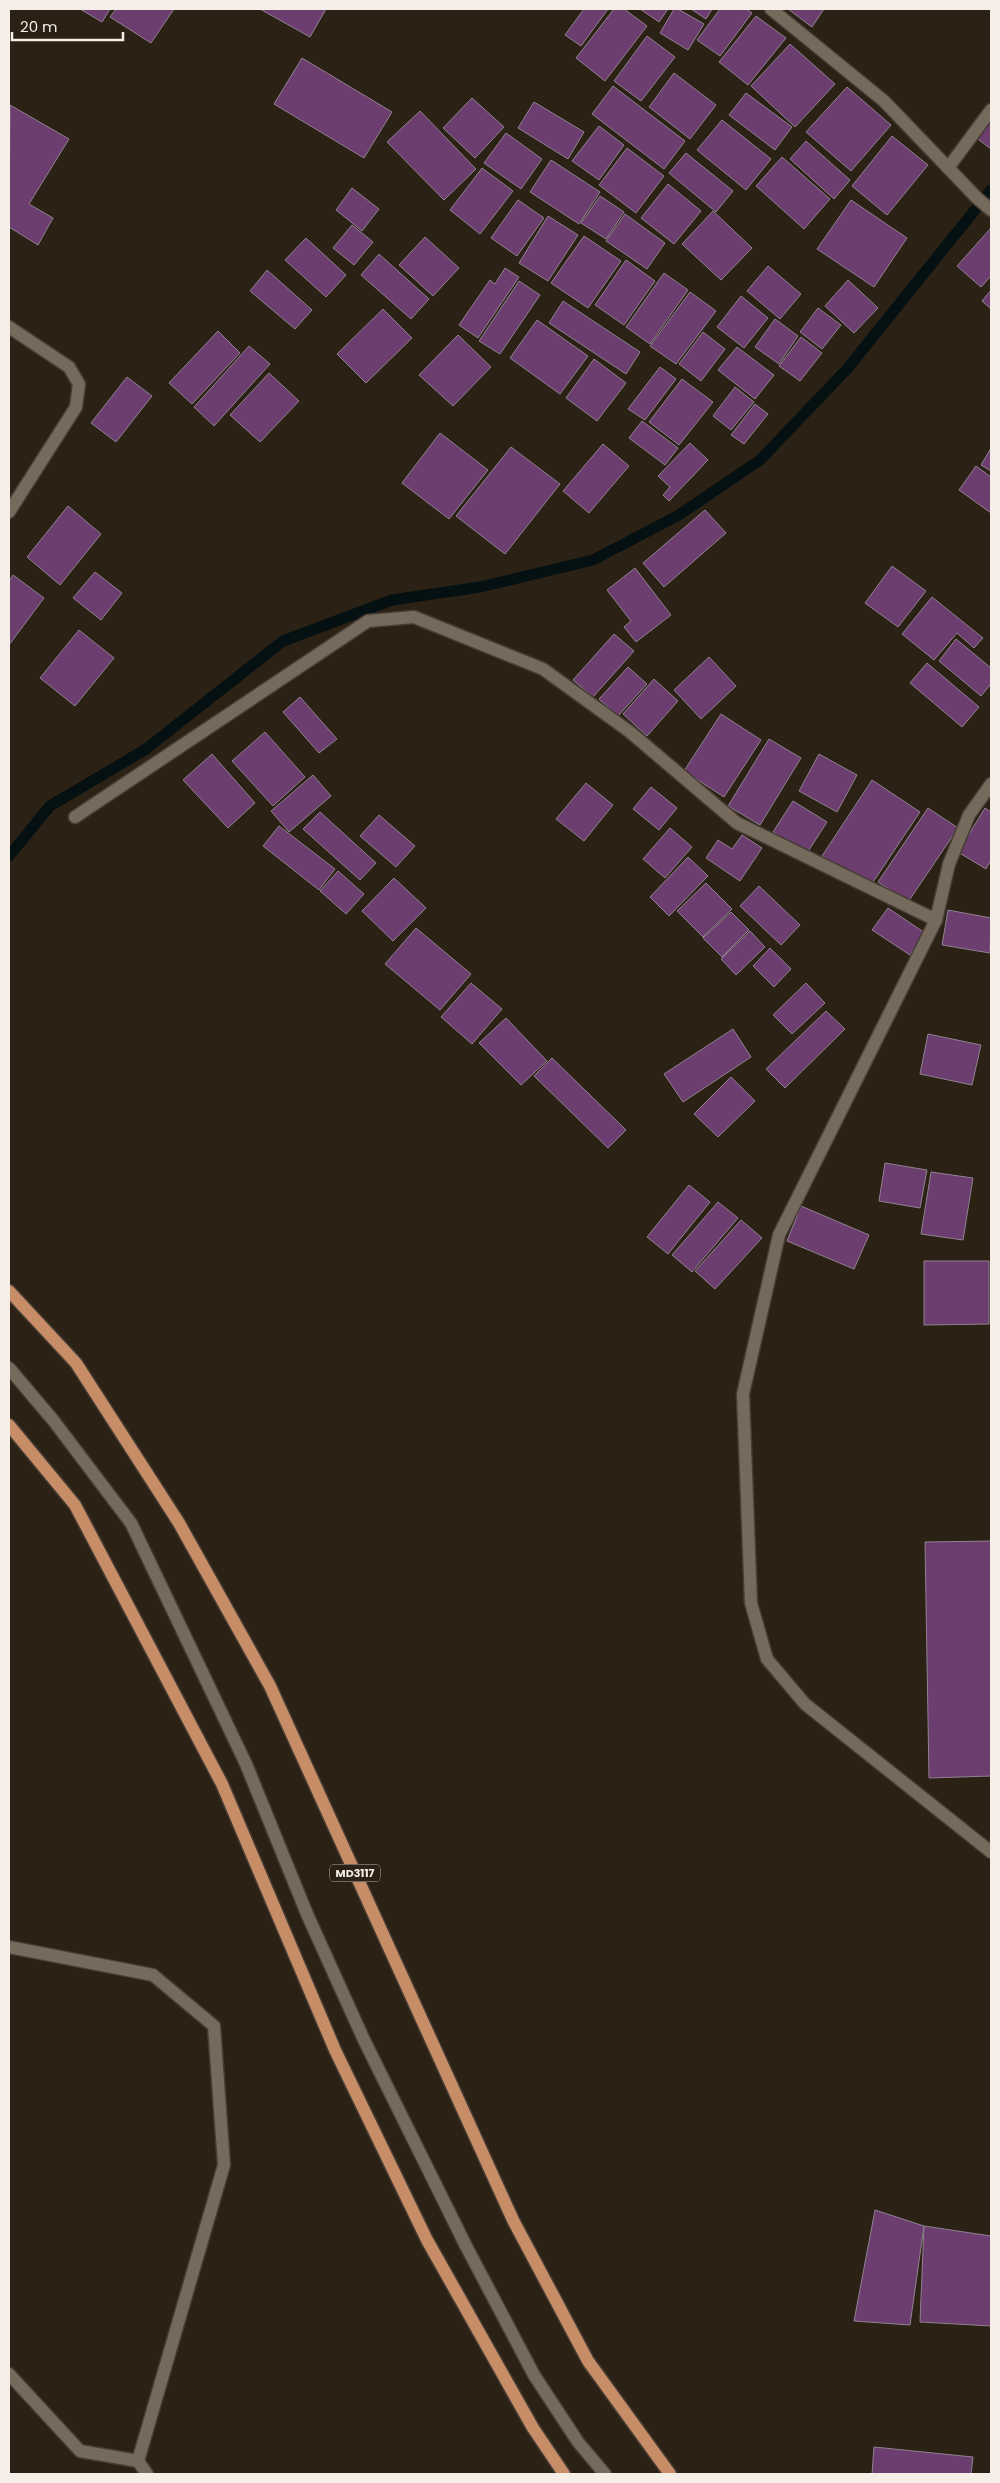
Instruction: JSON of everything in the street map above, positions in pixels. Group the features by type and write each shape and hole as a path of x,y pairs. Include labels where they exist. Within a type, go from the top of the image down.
{"main road":[{"name":"MD3117","path":"9,1291 76,1363 179,1523 270,1686 513,2220 588,2361 670,2474"},
{"path":"9,1425 75,1505 222,1784 335,2050 427,2240 533,2428 564,2474"}],"street":[{"path":"771,9 884,101 976,198 991,210"},
{"path":"948,168 991,110"},
{"path":"9,327 69,367 79,384 76,407 9,512"},
{"path":"75,817 368,621 414,617 543,669 630,732 737,823 936,920"},
{"path":"991,784 969,814 949,864 936,920 779,1235 742,1394 751,1603 767,1659 805,1704 991,1852"},
{"path":"9,1368 53,1420 131,1523 246,1764 307,1914 364,2040 466,2246 534,2375 578,2442 605,2474"},
{"path":"9,1947 153,1975 214,2026 224,2165 138,2461"},
{"path":"9,2374 80,2451 138,2461 147,2474"}],"building":[{"path":"80,9 110,9 102,22"},
{"path":"116,9 174,9 151,43 110,17"},
{"path":"260,9 326,9 310,37"},
{"path":"584,9 608,9 581,46 565,35"},
{"path":"614,9 624,9 647,26 605,81 576,58"},
{"path":"640,9 668,9 659,22"},
{"path":"674,9 678,9 704,24 688,50 660,33"},
{"path":"691,9 712,9 706,19"},
{"path":"720,9 746,9 752,13 720,56 697,40"},
{"path":"788,9 824,9 812,27"},
{"path":"756,16 786,38 748,85 719,62"},
{"path":"647,36 675,57 641,101 614,81"},
{"path":"790,44 835,84 795,127 751,86"},
{"path":"302,58 392,112 364,158 274,104"},
{"path":"674,73 716,105 690,139 649,107"},
{"path":"613,86 685,141 664,169 592,114"},
{"path":"847,87 891,125 851,171 806,132"},
{"path":"746,93 792,127 775,150 729,115"},
{"path":"472,98 504,127 475,158 443,128"},
{"path":"534,102 584,132 568,159 518,128"},
{"path":"10,105 69,139 29,204 53,218 38,245 9,227"},
{"path":"420,111 476,169 444,200 387,142"},
{"path":"991,113 991,149 974,136"},
{"path":"722,120 771,159 746,190 697,150"},
{"path":"599,126 624,145 599,180 572,161"},
{"path":"506,133 542,159 521,189 484,163"},
{"path":"892,136 928,165 887,215 852,186"},
{"path":"806,141 850,180 834,199 790,159"},
{"path":"627,148 664,176 636,213 599,185"},
{"path":"686,153 733,191 716,212 669,173"},
{"path":"782,157 830,199 804,229 756,186"},
{"path":"551,160 600,192 579,224 530,192"},
{"path":"482,168 513,191 480,234 450,210"},
{"path":"668,184 701,211 674,244 641,218"},
{"path":"352,188 379,209 362,231 336,210"},
{"path":"600,196 624,212 606,239 581,223"},
{"path":"518,200 544,218 517,256 491,238"},
{"path":"851,200 907,238 874,287 817,249"},
{"path":"713,211 752,248 721,280 682,244"},
{"path":"625,214 665,243 647,269 606,241"},
{"path":"548,216 578,235 548,281 519,263"},
{"path":"352,225 373,242 354,265 333,248"},
{"path":"991,228 991,276 981,287 957,266"},
{"path":"584,236 621,261 588,308 551,283"},
{"path":"425,237 459,268 433,296 399,265"},
{"path":"306,238 346,275 326,297 285,260"},
{"path":"379,254 429,299 411,319 361,275"},
{"path":"626,260 655,281 624,325 595,305"},
{"path":"768,266 801,294 780,319 747,291"},
{"path":"505,268 519,277 478,338 459,325 490,280 495,284"},
{"path":"267,270 312,310 295,329 250,291"},
{"path":"664,273 688,290 650,344 626,327"},
{"path":"848,280 878,308 854,333 825,306"},
{"path":"519,281 540,295 500,354 479,341"},
{"path":"991,290 991,309 982,301"},
{"path":"690,292 716,311 676,364 650,346"},
{"path":"741,296 768,318 744,348 717,327"},
{"path":"563,301 640,352 626,374 549,323"},
{"path":"818,308 841,325 822,349 800,332"},
{"path":"383,309 412,338 366,383 337,354"},
{"path":"775,319 798,336 779,364 755,347"},
{"path":"537,320 588,356 560,394 510,358"},
{"path":"218,331 240,353 192,404 169,383"},
{"path":"703,332 725,349 701,381 679,364"},
{"path":"458,335 491,367 453,406 419,375"},
{"path":"801,337 822,353 800,381 779,366"},
{"path":"249,346 270,364 214,426 194,407"},
{"path":"737,347 774,375 755,399 718,370"},
{"path":"594,359 626,383 597,421 566,398"},
{"path":"660,367 676,379 645,420 628,409"},
{"path":"269,373 299,401 260,442 230,415"},
{"path":"127,377 152,396 116,442 91,423"},
{"path":"682,379 713,402 679,445 649,422"},
{"path":"735,387 754,402 731,430 713,416"},
{"path":"755,404 768,414 744,444 731,435"},
{"path":"642,421 678,448 665,465 629,438"},
{"path":"440,433 488,470 449,519 402,483"},
{"path":"690,443 708,460 669,501 663,495 670,487 658,476"},
{"path":"603,444 629,466 589,513 563,491"},
{"path":"511,447 560,484 505,554 456,516"},
{"path":"991,448 991,471 981,465"},
{"path":"976,466 991,477 991,513 959,490"},
{"path":"68,506 101,534 60,585 27,557"},
{"path":"705,510 726,533 664,587 643,563"},
{"path":"892,566 926,591 898,627 865,603"},
{"path":"635,568 671,615 636,642 624,627 631,621 607,590"},
{"path":"95,572 122,593 101,620 73,598"},
{"path":"13,575 44,598 9,645 9,581"},
{"path":"932,597 983,638 974,648 957,633 934,660 902,634"},
{"path":"79,630 114,658 75,706 40,678"},
{"path":"614,634 634,651 593,697 573,680"},
{"path":"956,639 991,668 991,684 981,696 939,661"},
{"path":"709,657 736,686 701,719 674,690"},
{"path":"927,663 979,707 962,727 910,683"},
{"path":"628,667 647,684 618,716 599,699"},
{"path":"654,679 678,701 647,736 623,714"},
{"path":"300,697 337,739 319,753 283,712"},
{"path":"721,714 761,740 724,797 684,771"},
{"path":"265,732 305,777 273,806 232,761"},
{"path":"769,739 801,758 760,825 728,806"},
{"path":"212,754 255,803 228,828 183,780"},
{"path":"819,754 857,775 837,812 799,791"},
{"path":"313,775 331,796 289,832 271,811"},
{"path":"872,780 920,812 869,888 822,856"},
{"path":"586,783 613,805 584,841 556,819"},
{"path":"651,787 677,808 659,830 633,809"},
{"path":"793,801 827,822 807,853 773,832"},
{"path":"928,808 958,828 908,902 878,882"},
{"path":"985,808 991,812 991,860 986,869 958,852"},
{"path":"320,812 376,863 360,880 303,829"},
{"path":"379,815 415,846 396,867 360,836"},
{"path":"279,826 335,869 319,890 263,846"},
{"path":"670,828 692,847 665,878 643,859"},
{"path":"742,835 762,848 740,881 706,858 718,840 732,849"},
{"path":"688,857 708,876 669,916 650,897"},
{"path":"338,871 364,894 346,914 320,891"},
{"path":"394,878 426,908 393,941 362,911"},
{"path":"706,883 732,909 703,937 677,911"},
{"path":"759,886 800,925 781,945 740,906"},
{"path":"888,908 925,933 910,955 872,930"},
{"path":"948,910 991,918 990,953 942,945"},
{"path":"731,912 749,930 722,957 703,938"},
{"path":"416,928 471,974 440,1010 385,964"},
{"path":"750,931 765,947 736,975 721,959"},
{"path":"770,948 791,969 774,987 753,966"},
{"path":"471,983 502,1009 472,1044 441,1017"},
{"path":"806,983 825,1003 792,1034 773,1015"},
{"path":"826,1011 845,1029 785,1088 766,1069"},
{"path":"506,1018 547,1061 521,1085 479,1043"},
{"path":"733,1029 751,1057 683,1102 664,1074"},
{"path":"928,1034 981,1045 972,1085 920,1074"},
{"path":"552,1058 626,1130 608,1148 534,1076"},
{"path":"731,1077 755,1101 718,1137 694,1114"},
{"path":"885,1163 927,1170 920,1208 879,1201"},
{"path":"931,1172 973,1178 963,1240 921,1234"},
{"path":"689,1185 710,1202 668,1254 647,1237"},
{"path":"718,1202 738,1218 692,1272 672,1255"},
{"path":"801,1206 869,1235 854,1269 787,1241"},
{"path":"741,1220 762,1238 715,1289 695,1271"},
{"path":"924,1261 989,1261 989,1324 924,1325"},
{"path":"991,1541 991,1776 929,1778 925,1542"},
{"path":"875,2210 924,2226 910,2325 854,2321"},
{"path":"924,2226 991,2236 991,2326 920,2322"},
{"path":"874,2447 973,2457 971,2474 872,2474"}],"waterway":[{"path":"9,856 50,806 146,749 283,641 392,600 480,587 593,560 679,515 760,460 847,369 991,190"}]}
